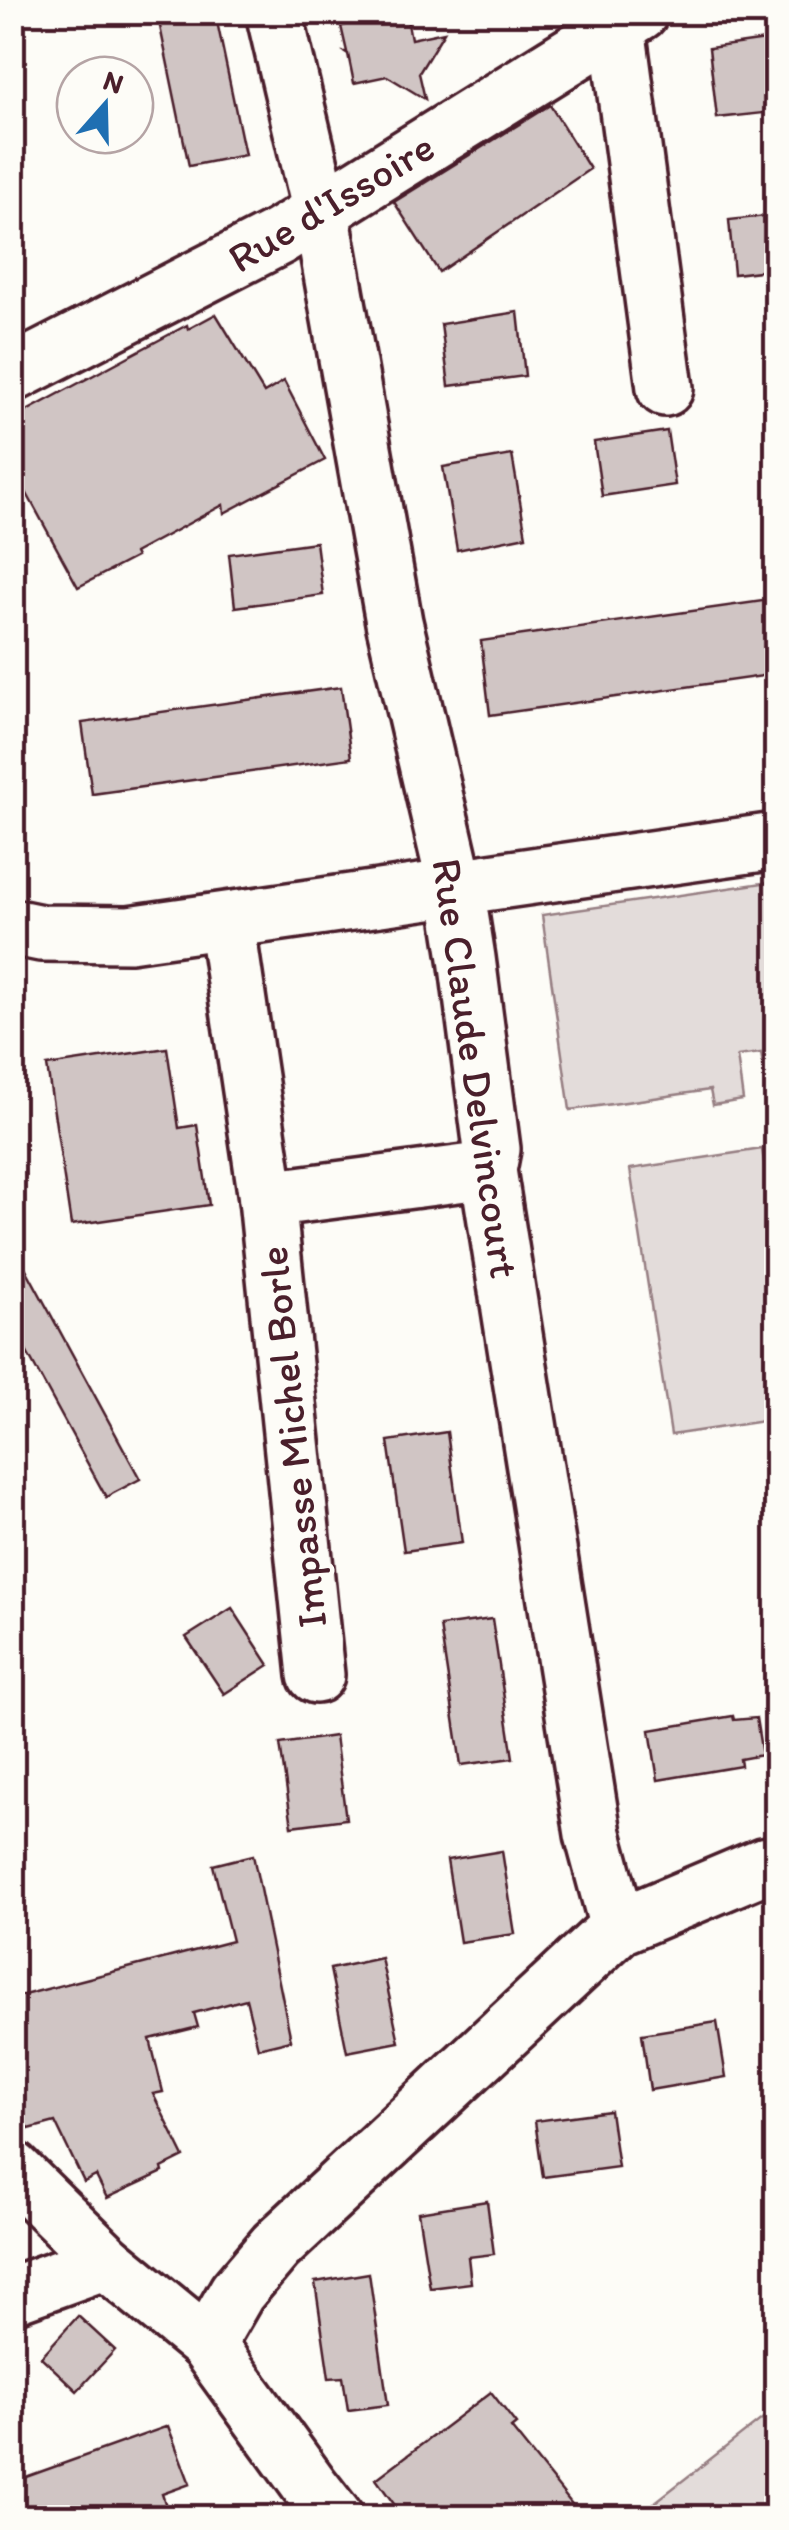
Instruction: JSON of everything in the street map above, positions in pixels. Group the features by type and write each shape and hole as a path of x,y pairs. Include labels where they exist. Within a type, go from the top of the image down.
{"street":[{"name":"Rue Claude Delvincourt","path":"274,12 320,212 394,622 456,888 492,1148 488,1170 593,1834 618,1926"},
{"name":"Rue d'Issoire","path":"12,374 257,249 629,20"},
{"path":"629,20 665,388"},
{"path":"12,927 42,933 129,934 776,841"},
{"name":"Impasse Michel Borle","path":"226,921 267,1199 316,1675"},
{"path":"267,1199 488,1170"},
{"path":"207,2344 237,2292 276,2246 618,1926 762,1866 776,1864"},
{"path":"12,2170 106,2262 207,2344 336,2518"},
{"path":"12,2294 106,2262"}],"shaded area":[{"path":"776,881 776,1095 768,1096 761,1053 737,1056 743,1100 713,1105 710,1090 570,1110 542,915"},
{"path":"762,1149 776,1240 776,1419 671,1435 630,1169"},
{"path":"776,2408 776,2517 636,2517"}],"building":[{"path":"157,12 215,12 245,155 189,166"},
{"path":"406,13 411,39 444,32 419,73 425,99 387,76 354,83 345,52 341,26"},
{"path":"766,40 773,112 717,118 709,48"},
{"path":"550,105 590,169 439,272 394,202"},
{"path":"776,215 776,269 734,274 729,220"},
{"path":"518,312 525,376 449,386 441,324"},
{"path":"216,314 264,393 284,381 325,460 224,513 223,505 78,587 25,490 12,496 12,419 187,325 188,329"},
{"path":"667,431 675,485 602,496 594,442"},
{"path":"512,455 526,536 457,550 443,467"},
{"path":"316,542 323,595 235,607 229,554"},
{"path":"776,599 776,674 490,715 481,641"},
{"path":"341,687 351,758 92,794 82,723"},
{"path":"167,1048 179,1128 197,1125 209,1205 71,1225 47,1066"},
{"path":"12,1243 140,1479 106,1497 12,1325"},
{"path":"447,1432 462,1543 404,1551 388,1441"},
{"path":"232,1608 269,1665 224,1694 186,1637"},
{"path":"492,1619 513,1758 461,1765 440,1626"},
{"path":"733,1716 734,1720 756,1718 762,1755 740,1759 741,1766 658,1780 650,1730"},
{"path":"335,1736 346,1819 292,1826 280,1744"},
{"path":"502,1851 515,1934 460,1942 447,1860"},
{"path":"253,1855 291,2040 258,2048 246,1999 194,2013 198,2027 150,2039 163,2092 153,2094 184,2157 162,2168 163,2172 107,2198 96,2176 84,2182 55,2122 29,2129 12,2103 12,1998 232,1941 213,1865"},
{"path":"381,1958 399,2042 347,2052 330,1969"},
{"path":"717,2022 726,2077 650,2090 642,2034"},
{"path":"610,2111 618,2167 543,2177 535,2121"},
{"path":"487,2201 494,2254 468,2257 471,2283 430,2288 418,2212"},
{"path":"369,2273 388,2405 348,2410 343,2377 329,2378 315,2282"},
{"path":"78,2316 115,2350 77,2391 41,2357"},
{"path":"491,2392 516,2424 511,2428 583,2518 404,2518 376,2479"},
{"path":"168,2426 190,2484 162,2494 170,2518 12,2518 12,2482"}]}
